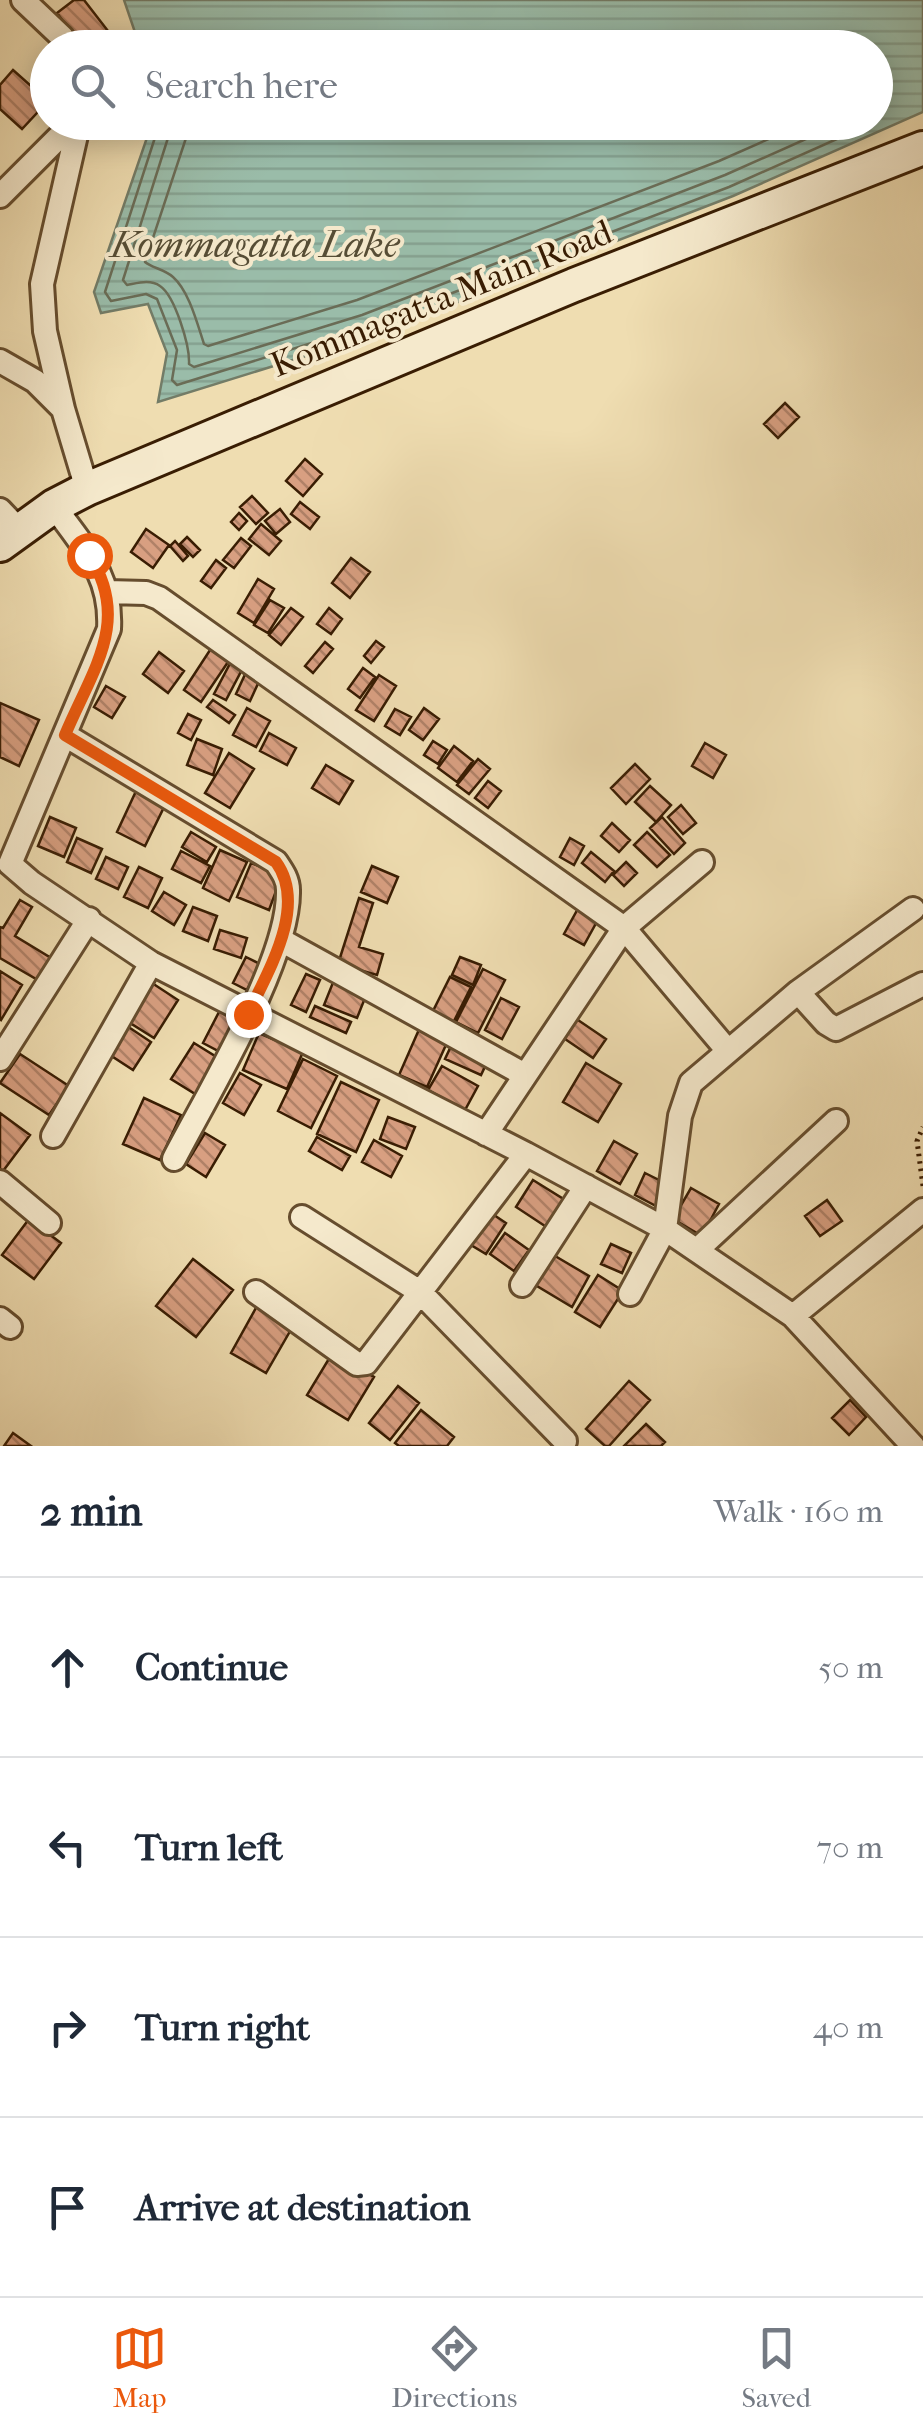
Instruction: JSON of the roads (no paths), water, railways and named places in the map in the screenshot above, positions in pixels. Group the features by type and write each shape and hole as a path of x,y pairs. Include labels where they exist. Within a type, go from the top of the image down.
{"main road":[{"name":"Kommagatta Main Road","path":"7,528 88,490 574,285 923,148"}],"street":[{"path":"24,0 56,30"},
{"path":"0,196 58,140"},
{"path":"73,140 42,284 45,331 88,490"},
{"path":"0,361 34,382 63,409"},
{"path":"54,506 104,578 110,604 109,630 5,872 32,883 151,963 665,1229 793,1316 913,1446"},
{"path":"107,592 146,593 159,598 624,928 728,1051"},
{"path":"65,735 276,862 288,885 282,940 174,1158"},
{"path":"486,1134 624,928 702,862"},
{"path":"630,1294 665,1229 682,1101 692,1084 798,992 913,909"},
{"path":"0,1059 89,919"},
{"path":"282,940 524,1075"},
{"path":"53,1136 151,963"},
{"path":"798,992 836,1029 923,984"},
{"path":"697,1250 836,1121"},
{"path":"256,1292 360,1364 366,1363 526,1154"},
{"path":"0,1182 49,1223"},
{"path":"522,1284 586,1186"},
{"path":"793,1316 923,1210"},
{"path":"302,1217 420,1292 565,1440"}],"water":[{"name":"Kommagatta Lake","path":"124,0 923,0 923,112 893,125 893,30 134,30"},
{"name":"Kommagatta Lake","path":"146,140 860,140 733,196 370,336 158,402 167,353 148,304 101,313 94,292"}]}
